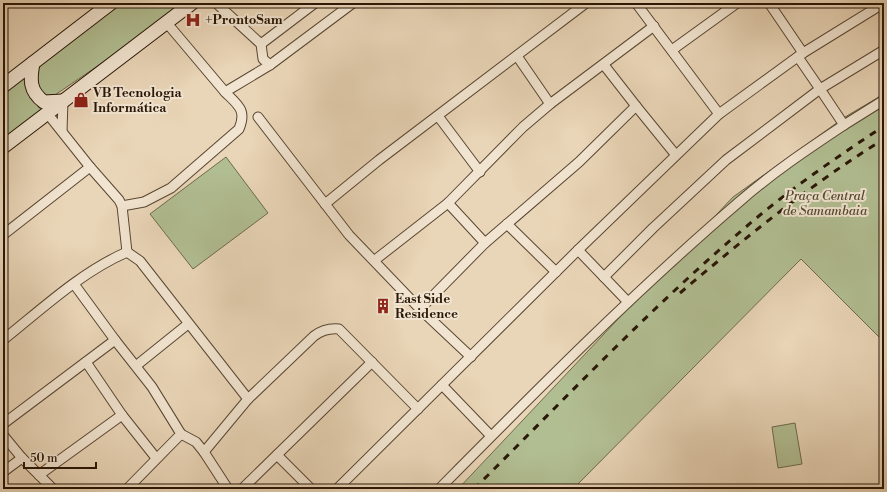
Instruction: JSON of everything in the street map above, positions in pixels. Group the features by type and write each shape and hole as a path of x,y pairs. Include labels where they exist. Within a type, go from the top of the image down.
{"main road":[{"path":"3,86 110,3"},
{"path":"3,147 192,3"},
{"path":"33,63 30,80 34,93 44,102 63,101"}],"street":[{"path":"216,3 261,44 263,59 270,64"},
{"path":"261,44 315,3"},
{"path":"325,204 379,160 586,3"},
{"path":"636,3 719,114"},
{"path":"672,50 737,3"},
{"path":"769,3 820,89 844,125"},
{"path":"337,489 675,154 719,114 800,55 884,4"},
{"path":"226,92 270,64 347,5"},
{"path":"122,206 144,202 171,188 239,129 244,119 241,108 166,22"},
{"path":"375,260 448,203 480,172 522,127 550,104 604,65 654,26"},
{"path":"604,277 653,228 726,160 820,89 884,50"},
{"path":"517,56 550,104"},
{"path":"604,65 675,154"},
{"path":"439,489 628,302 740,201 792,160 884,100"},
{"path":"62,131 63,101"},
{"path":"420,309 485,243 579,162 636,106"},
{"path":"47,113 90,167 119,200 122,206 127,252 140,261 248,399"},
{"path":"438,116 480,172"},
{"path":"258,117 349,234 420,309 471,357"},
{"path":"3,235 90,167"},
{"path":"448,203 485,243"},
{"path":"507,224 556,272"},
{"path":"578,250 628,302"},
{"path":"3,340 74,284 107,261 127,252"},
{"path":"74,284 115,340 137,365 181,434 196,442 228,489"},
{"path":"137,365 188,324"},
{"path":"204,452 248,399 314,336 326,329 340,329 418,409"},
{"path":"3,424 115,340"},
{"path":"86,362 122,415 156,458"},
{"path":"242,489 372,362"},
{"path":"442,385 491,436"},
{"path":"39,475 122,415"},
{"path":"127,489 181,434"},
{"path":"3,435 22,458 53,489"},
{"path":"278,455 311,489"},
{"path":"3,472 22,458"}],"green space":[{"path":"120,3 190,3 52,97 44,98 37,91 36,72 39,65"},
{"path":"28,71 26,88 39,108 44,109 3,142 3,91"},
{"name":"Praça Central de Samambaia","path":"884,94 884,342 801,259 573,489 458,489 733,197 845,117"},
{"path":"226,157 268,213 193,269 150,214"},
{"path":"795,423 802,464 778,468 772,427"}],"railway":[{"path":"474,489 608,354 711,257 763,212 797,186 884,126"},
{"path":"680,293 779,212 830,174 884,139"}],"place":[{"name":"+ProntoSam","path":"193,20"},
{"name":"VB Tecnologia Informática","path":"81,100"},
{"name":"East Side Residence","path":"383,306"}]}
